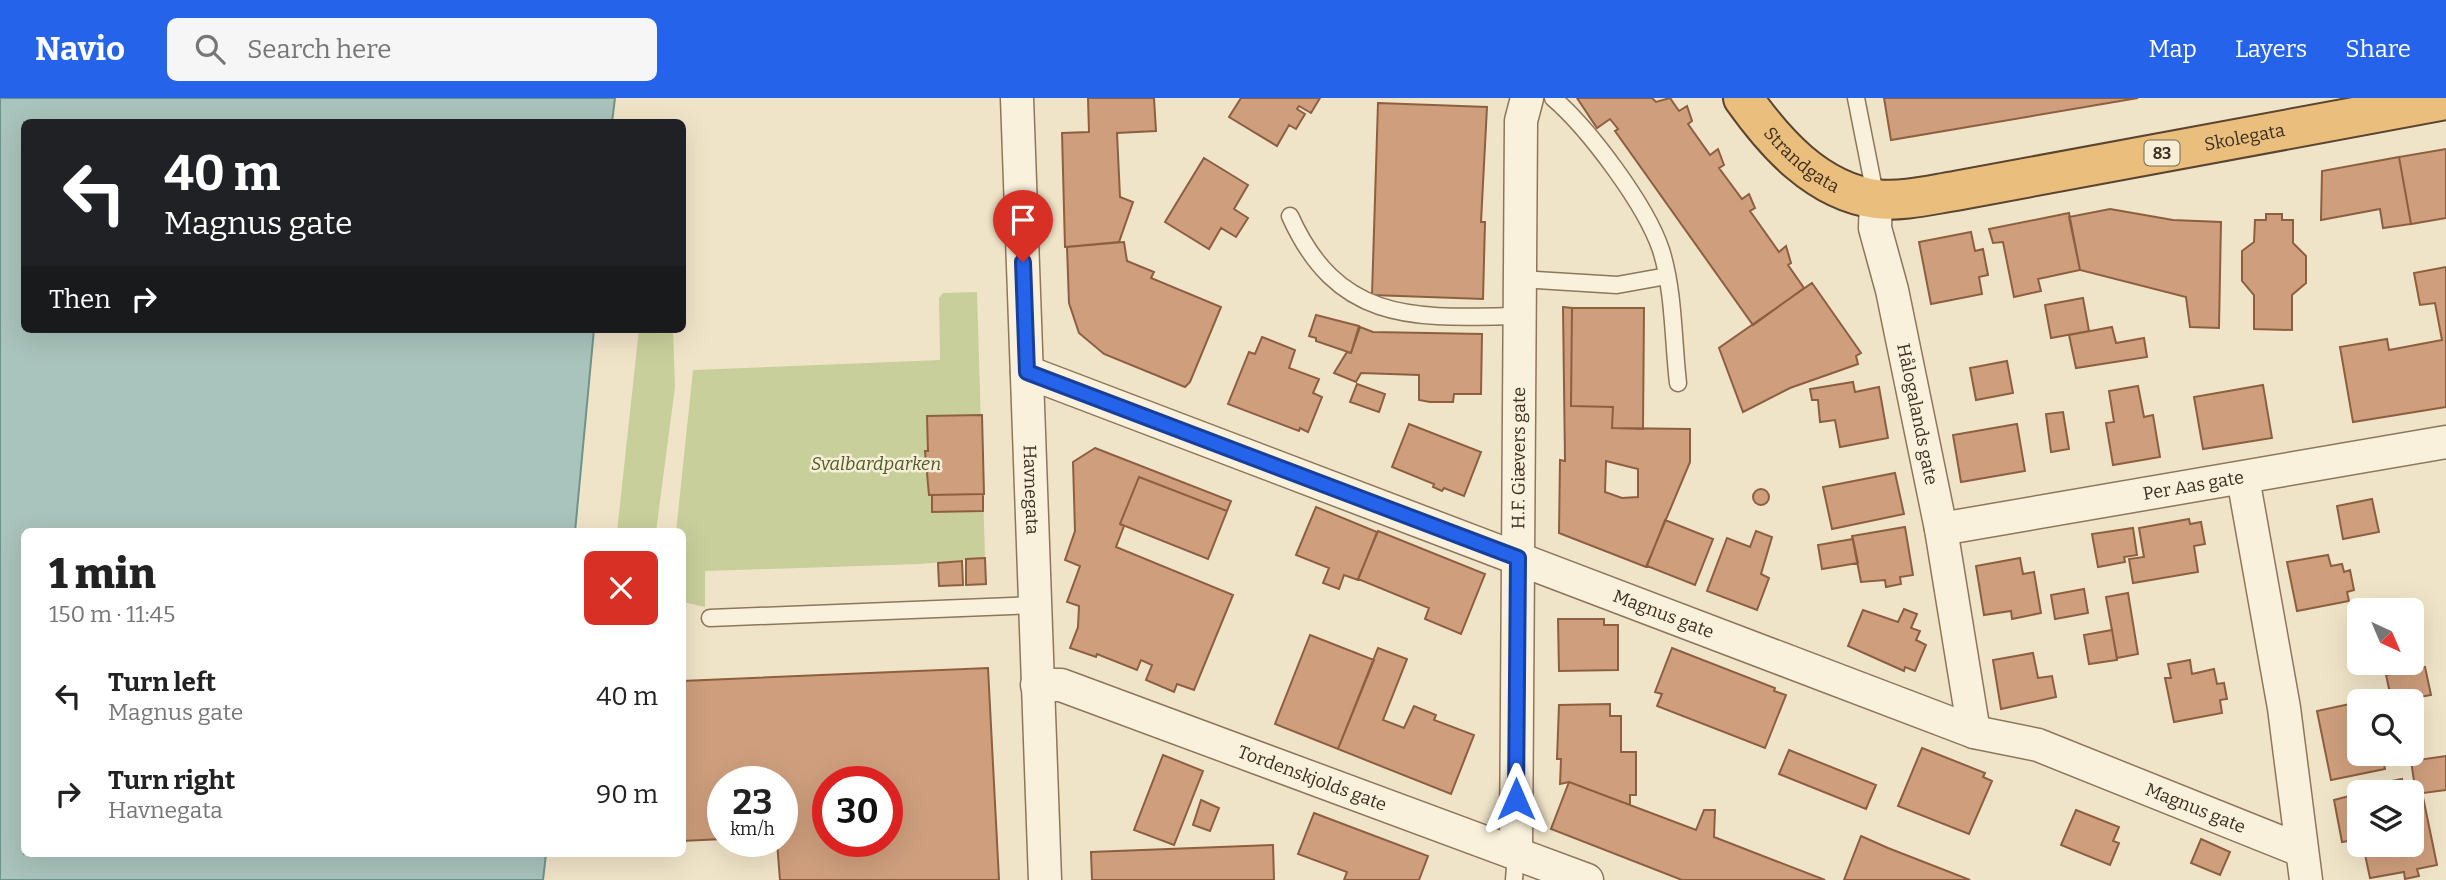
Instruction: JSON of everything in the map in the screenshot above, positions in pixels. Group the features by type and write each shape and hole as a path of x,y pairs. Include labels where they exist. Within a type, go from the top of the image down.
{"highway":[{"name":"Strandgata","path":"1743,98 1764,128 1806,168 1850,192 1877,199"},
{"name":"Skolegata","path":"1877,199 1945,193 2446,100"}],"street":[{"name":"Havnegata","path":"1017,98 1045,880"},
{"name":"H.F. Giævers gate","path":"1515,866 1521,121 1527,98"},
{"name":"Hålogalands gate","path":"1877,199 1875,228 1892,290 1941,529 1974,732"},
{"name":"Magnus gate","path":"1027,372 1974,732 2038,744 2303,865"},
{"name":"Per Aas gate","path":"1941,529 2446,442"},
{"path":"2243,478 2284,708 2303,865"},
{"name":"Tordenskjolds gate","path":"1037,685 1061,685 1515,866 1587,880"}],"lane":[{"path":"1553,98 1565,108 1622,179 1661,249 1667,276 1678,383"},
{"name":"Hålogalands gate","path":"1857,98 1877,199"},
{"path":"1290,216 1301,241 1324,272 1376,306 1433,318 1520,316"},
{"path":"1520,279 1617,285 1667,276"},
{"path":"710,618 1034,605"}],"green space":[{"name":"Svalbardparken","path":"977,292 985,558 921,564 705,571 705,607 686,603 686,528 676,528 693,370 940,360 939,298 943,293"},
{"path":"639,333 673,333 675,387 657,528 617,528"}],"water":[{"path":"0,98 615,98 612,119 21,119 21,333 594,333 575,528 21,528 21,857 546,857 543,880 0,880"}],"building":[{"path":"1088,98 1154,98 1156,131 1117,133 1120,197 1133,202 1119,242 1065,247 1062,133 1089,132"},
{"path":"1241,98 1320,98 1311,113 1299,106 1297,109 1305,114 1296,129 1289,125 1277,146 1229,117"},
{"path":"1577,98 1652,98 1656,102 1670,98 1679,111 1687,106 1692,121 1688,124 1710,155 1718,149 1724,165 1719,168 1742,199 1749,194 1755,208 1750,211 1779,252 1786,246 1791,263 1788,265 1804,288 1753,325 1615,131 1618,129 1610,119 1597,128"},
{"path":"1884,98 2138,98 1891,140"},
{"path":"1378,103 1487,107 1481,222 1485,222 1483,299 1372,295"},
{"path":"2446,149 2446,218 2411,224 2399,157"},
{"path":"2399,157 2411,224 2383,228 2380,209 2321,220 2322,171"},
{"path":"1204,158 1248,185 1234,209 1248,218 1236,237 1221,228 1209,249 1165,222"},
{"path":"2110,209 2173,220 2221,222 2219,328 2190,327 2186,297 2080,270 2069,217"},
{"path":"2069,213 2080,270 2038,279 2041,291 2014,297 2003,242 1993,243 1989,229"},
{"path":"2266,214 2282,214 2282,220 2293,220 2293,243 2306,256 2306,283 2292,295 2292,330 2254,329 2254,295 2242,281 2242,251 2254,242 2255,220 2266,220"},
{"path":"1971,232 1975,251 1983,249 1988,275 1979,277 1982,294 1931,304 1919,242"},
{"path":"1124,242 1127,261 1154,272 1151,278 1221,307 1190,382 1185,387 1104,354 1079,333 1069,303 1067,247"},
{"path":"2446,267 2446,407 2353,422 2340,347 2387,339 2389,350 2442,340 2435,303 2420,305 2414,273"},
{"path":"1812,283 1861,353 1856,356 1858,364 1790,388 1743,412 1719,348"},
{"path":"2083,298 2089,331 2051,338 2045,305"},
{"path":"1563,307 1572,308 1571,406 1613,407 1612,428 1690,429 1690,462 1646,567 1559,533 1560,460 1565,461","holes":["1606,461 1638,469 1638,497 1622,498 1605,492"]},
{"path":"1572,308 1644,308 1643,429 1612,428 1613,407 1571,406"},
{"path":"1316,315 1359,326 1351,353 1309,336"},
{"path":"1360,327 1373,332 1482,334 1481,394 1454,394 1453,402 1430,402 1419,400 1419,375 1361,373 1356,382 1334,373 1347,352 1351,353"},
{"path":"2112,327 2116,343 2144,338 2147,357 2076,368 2069,335"},
{"path":"1262,337 1295,350 1289,368 1319,379 1313,393 1322,397 1308,432 1228,404 1249,352 1255,354"},
{"path":"2007,361 2013,393 1976,400 1970,368"},
{"path":"1853,382 1855,392 1879,387 1888,438 1840,447 1835,420 1820,422 1818,400 1812,400 1810,389"},
{"path":"1357,384 1385,394 1379,412 1350,402"},
{"path":"2263,385 2272,438 2203,449 2194,397"},
{"path":"2138,386 2144,417 2153,415 2160,457 2113,465 2106,423 2114,422 2109,391"},
{"path":"2063,412 2069,449 2051,452 2046,414"},
{"path":"982,415 984,494 929,495 925,451 928,451 927,416"},
{"path":"1409,424 1481,452 1464,496 1444,488 1442,491 1433,487 1434,484 1392,467"},
{"path":"2017,424 2025,471 1961,482 1953,435"},
{"path":"1095,448 1231,501 1227,511 1139,477 1120,524 1124,526 1116,547 1233,595 1194,690 1177,684 1174,692 1146,680 1152,665 1141,660 1137,670 1097,654 1096,657 1070,648 1078,627 1079,606 1067,602 1080,566 1065,560 1075,531 1073,462"},
{"path":"1895,473 1904,514 1832,529 1823,487"},
{"path":"1139,477 1227,511 1208,559 1120,524"},
{"path":"1761,489 1767,491 1767,503 1761,505 1755,503 1753,497 1755,491"},
{"path":"983,494 983,511 932,512 932,495"},
{"path":"2372,499 2379,532 2343,539 2337,506"},
{"path":"1316,507 1377,532 1358,580 1344,575 1339,589 1323,583 1329,568 1296,555"},
{"path":"2189,519 2190,524 2201,522 2205,544 2194,546 2198,572 2133,583 2129,559 2144,557 2139,528"},
{"path":"1665,520 1713,539 1695,585 1647,566"},
{"path":"1905,527 1913,575 1900,577 1901,584 1886,587 1885,580 1861,582 1852,536"},
{"path":"2133,528 2137,555 2124,557 2125,562 2098,567 2092,534"},
{"path":"1378,531 1485,574 1461,634 1425,619 1429,608 1358,579"},
{"path":"1756,531 1772,537 1761,574 1769,578 1757,610 1707,591 1727,538 1750,547"},
{"path":"1853,539 1858,563 1822,569 1818,545"},
{"path":"2328,555 2331,566 2342,564 2344,572 2350,570 2354,590 2347,592 2347,601 2297,611 2287,562"},
{"path":"985,558 986,584 966,585 966,559"},
{"path":"2020,558 2023,574 2034,572 2041,613 2012,619 2011,611 1984,615 1976,566"},
{"path":"962,561 963,585 939,586 938,563"},
{"path":"2084,589 2088,613 2055,619 2051,595"},
{"path":"2128,593 2138,654 2117,658 2106,597"},
{"path":"1904,609 1917,614 1911,628 1920,631 1916,640 1926,645 1915,671 1905,667 1904,671 1848,646 1863,610 1898,622"},
{"path":"1558,619 1604,619 1604,625 1618,625 1618,670 1559,671"},
{"path":"2112,630 2117,660 2089,664 2084,635"},
{"path":"1310,635 1374,660 1338,749 1275,724"},
{"path":"1378,648 1407,659 1383,720 1404,728 1414,706 1436,715 1434,720 1474,735 1451,794 1338,749"},
{"path":"1672,648 1775,688 1774,691 1786,695 1765,748 1657,706 1662,694 1655,692"},
{"path":"2033,653 2038,678 2052,676 2056,697 2001,709 1993,660"},
{"path":"2190,660 2192,674 2214,669 2217,684 2224,683 2227,699 2220,700 2222,713 2174,722 2165,678 2171,678 2168,664"},
{"path":"2424,667 2431,695 2424,696 2424,689 2389,689 2386,676 2424,676"},
{"path":"988,668 999,880 780,880 778,857 798,857 798,766 707,766 707,840 686,841 686,681"},
{"path":"1610,704 1610,716 1621,716 1621,752 1636,752 1636,795 1630,795 1630,805 1569,782 1560,784 1561,759 1557,759 1559,705"},
{"path":"2347,705 2347,766 2384,766 2385,769 2331,780 2317,711"},
{"path":"1922,748 1985,773 1983,777 1992,781 1969,834 1898,806"},
{"path":"1789,750 1876,785 1866,809 1779,774"},
{"path":"1163,755 1203,771 1174,845 1134,830"},
{"path":"2446,756 2446,790 2424,793 2424,780 2414,780 2412,766 2424,766 2424,759"},
{"path":"1569,782 1696,830 1704,810 1715,810 1714,837 1825,880 1682,880 1551,829"},
{"path":"2347,797 2347,841 2342,842 2334,800"},
{"path":"1201,800 1219,808 1210,831 1193,825"},
{"path":"2424,802 2437,865 2417,869 2419,876 2405,879 2404,872 2370,878 2366,857 2424,857"},
{"path":"2076,810 2119,827 2113,841 2119,843 2110,865 2061,845"},
{"path":"1314,813 1428,856 1419,880 1344,880 1347,872 1298,854"},
{"path":"1861,836 1888,848 1970,880 1844,880"},
{"path":"2201,839 2230,852 2220,875 2191,863"},
{"path":"1273,845 1274,880 1092,880 1091,852"}],"route":[{"path":"1023,262 1027,372 1518,558 1516,799"}]}
